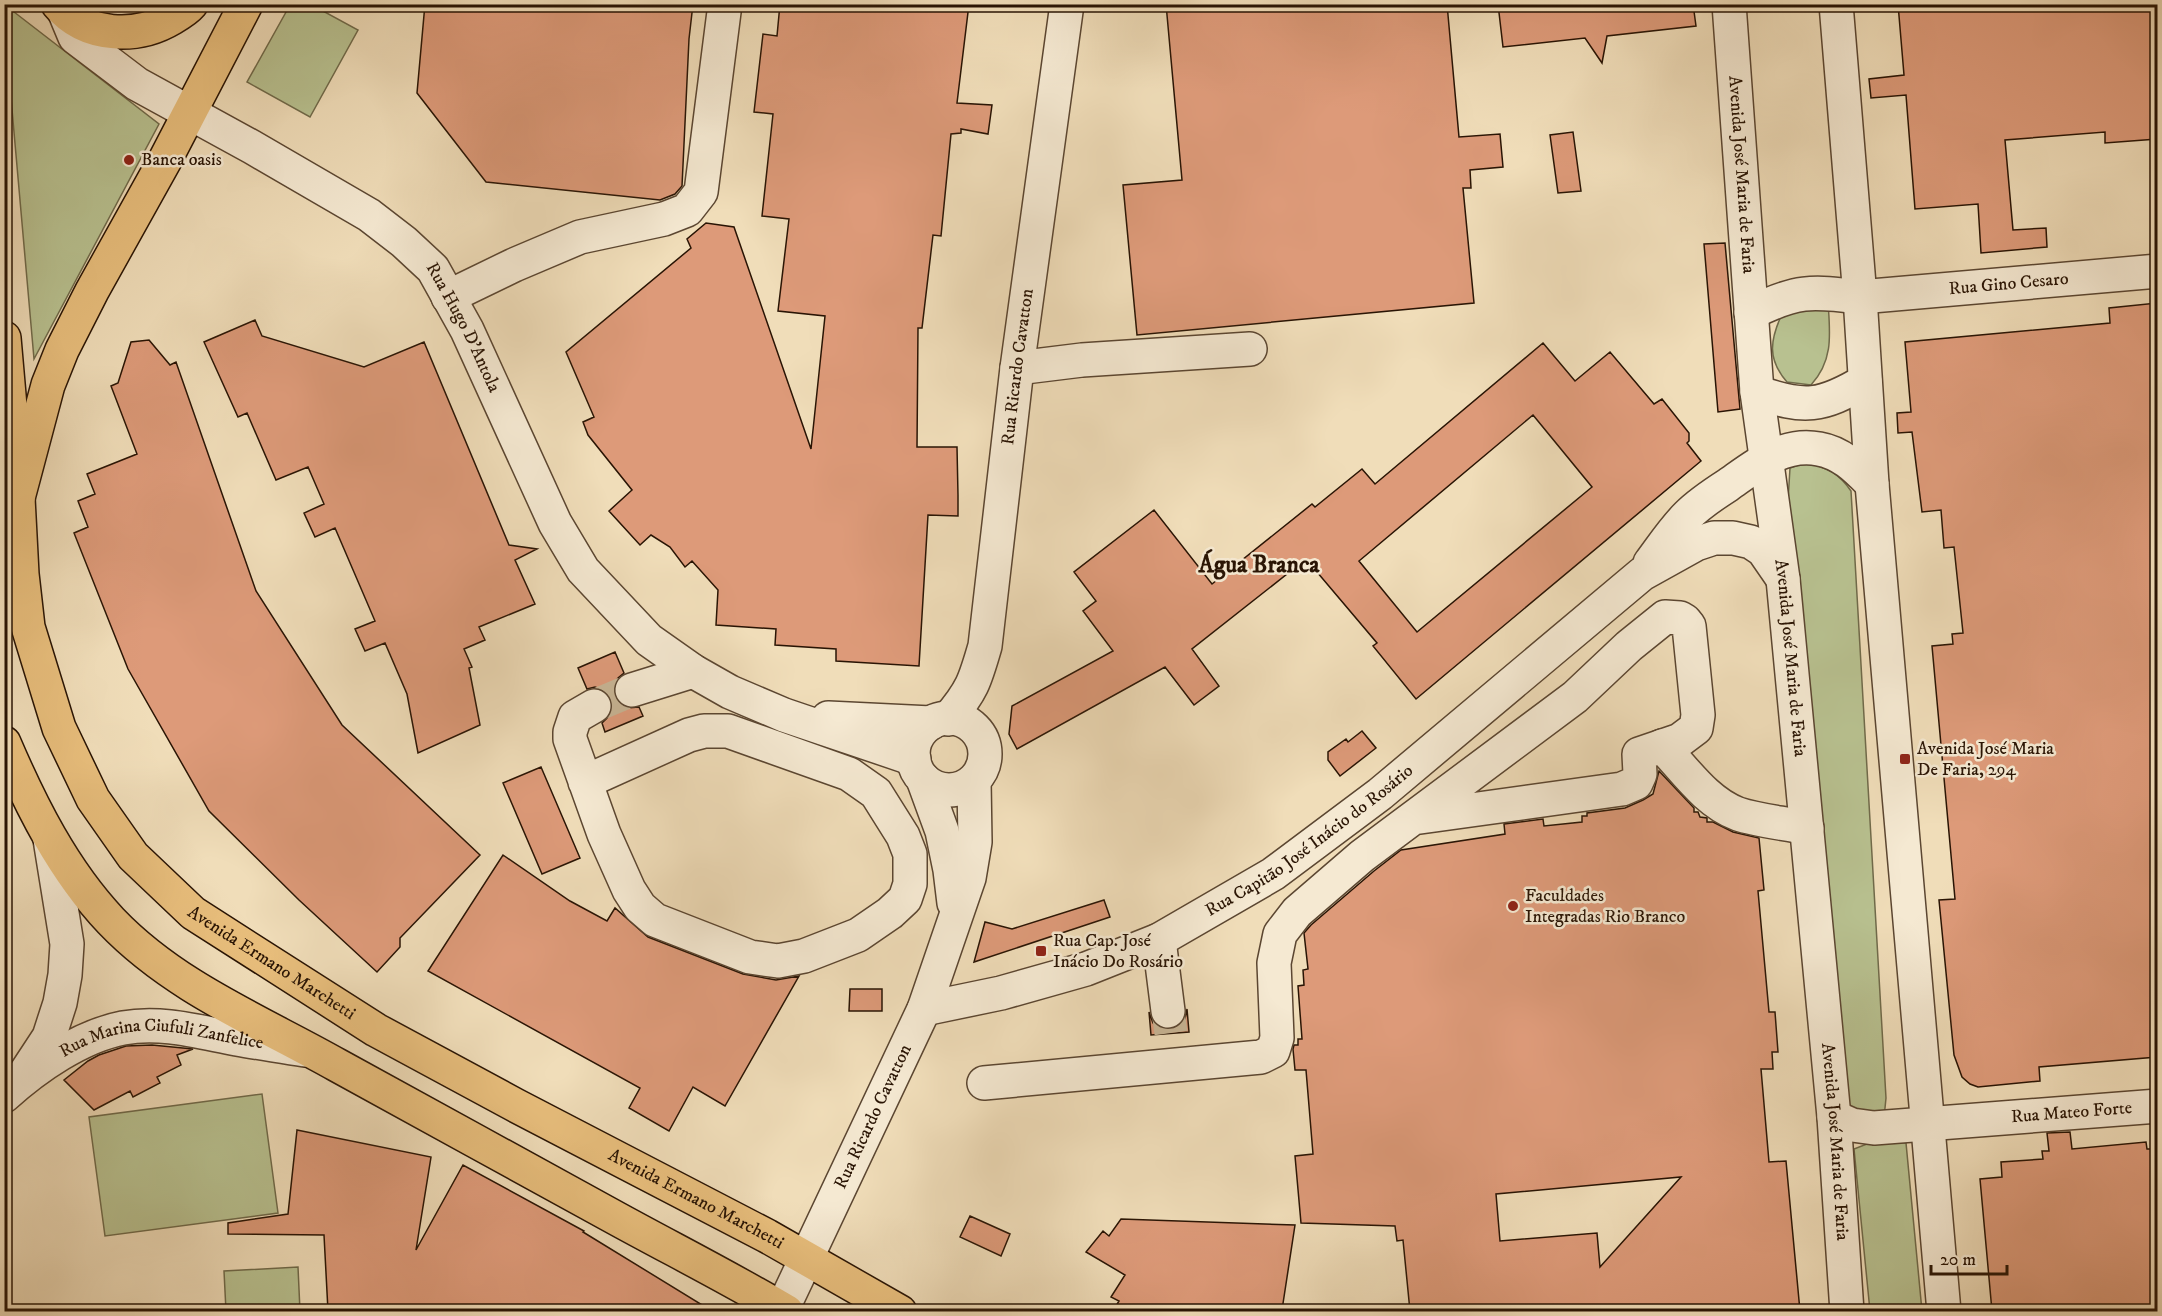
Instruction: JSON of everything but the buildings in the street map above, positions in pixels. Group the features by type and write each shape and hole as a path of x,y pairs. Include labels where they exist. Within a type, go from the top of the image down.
{"main road":[{"path":"61,9 86,25 107,32 139,31 160,25 192,4"},
{"path":"18,498 48,385 62,350 190,114 246,4"},
{"name":"Avenida Ermano Marchetti","path":"4,338 28,627 59,728 93,799 133,856 194,913 376,1030 807,1258 900,1311"},
{"path":"4,742 50,838 76,877 112,921 158,962 208,996 783,1311"}],"street":[{"path":"448,297 514,265 580,237 664,219 687,210 701,192 725,4"},
{"name":"Rua Ricardo Cavatton","path":"940,721 967,698 975,681 985,646 1017,368 1067,4"},
{"name":"Avenida José Maria de Faria","path":"1729,4 1757,392 1784,579 1834,1117 1847,1311"},
{"path":"1836,4 1860,297 1872,484 1944,1311"},
{"name":"Rua Hugo D'Antola","path":"61,9 75,37 137,84 369,214 433,269 472,340 555,523 583,570 649,640 693,672 730,692 919,769"},
{"name":"Rua Gino Cesaro","path":"1860,297 2157,271"},
{"path":"1751,313 1776,300 1801,293 1860,297"},
{"path":"1017,368 1082,360 1250,349"},
{"path":"1757,392 1779,400 1802,404 1824,402 1842,395 1865,381"},
{"name":"Rua Capitão José Inácio do Rosário","path":"1642,574 1672,532 1689,514 1767,458 1791,449 1808,447 1821,449 1842,457 1872,484"},
{"name":"Rua Capitão José Inácio do Rosário","path":"924,1010 1001,993 1086,969 1159,940 1273,874 1380,794 1642,574 1696,544 1714,538 1733,538 1751,542 1763,550 1784,579"},
{"path":"984,1083 1261,1058 1273,1051 1277,1038 1274,963 1280,934 1297,912 1362,856 1575,697 1629,646 1665,617 1673,616 1686,621 1689,626 1698,715 1696,728 1680,740 1639,754 1640,774 1636,783 1622,789 1413,818"},
{"path":"632,690 693,672"},
{"path":"585,782 689,735 704,731 728,731 849,774 876,793 903,836 910,854 910,884 905,898 891,913 858,935 804,956 778,961 750,957 655,920 640,908 629,890 603,834 570,739 575,717 594,705"},
{"name":"Rua Hugo D'Antola","path":"784,715 940,721"},
{"path":"961,720 972,726 980,735 985,747 985,759 981,771 974,781 965,787 943,790 932,786 919,769 917,739 940,721 961,720"},
{"path":"1662,746 1717,802 1739,814 1807,828"},
{"name":"Rua Ricardo Cavatton","path":"919,769 942,831 950,870 956,920"},
{"name":"Rua Ricardo Cavatton","path":"783,1311 924,1010 969,878 975,842 974,781"},
{"name":"Rua Marina Ciufuli Zanfelice","path":"12,1088 49,1037 60,1003 65,975 67,944 50,838"},
{"path":"1159,940 1175,1065"},
{"name":"Rua Marina Ciufuli Zanfelice","path":"12,1088 78,1043 101,1034 142,1026 177,1027 312,1051"},
{"name":"Rua Mateo Forte","path":"1923,1079 1985,1119"},
{"name":"Rua Mateo Forte","path":"1834,1117 1852,1125 1874,1128 2157,1106"}],"green space":[{"path":"5,5 159,124 34,359 5,30"},
{"path":"290,5 312,5 358,30 310,117 247,82"},
{"path":"1828,302 1829,346 1824,366 1811,385 1787,382 1776,365 1772,349 1782,314"},
{"path":"1807,462 1832,472 1842,479 1851,491 1886,1098 1884,1118 1872,1123 1841,1100 1788,501 1790,468"},
{"path":"262,1094 278,1213 105,1236 89,1117"},
{"path":"1890,1140 1906,1143 1922,1311 1870,1311 1854,1149 1872,1142"},
{"path":"298,1267 300,1311 226,1311 224,1271"}],"tunnel":[{"path":"594,706 632,690"},
{"path":"1168,1011 1171,1033"}],"place":[{"name":"Banca oasis","path":"129,160"},
{"name":"Avenida José Maria De Faria, 294","path":"1905,759"},
{"name":"Faculdades Integradas Rio Branco","path":"1513,906"},
{"name":"Rua Cap. José Inácio Do Rosário","path":"1041,951"}],"district":[{"name":"Água Branca","path":"1259,565"}]}
